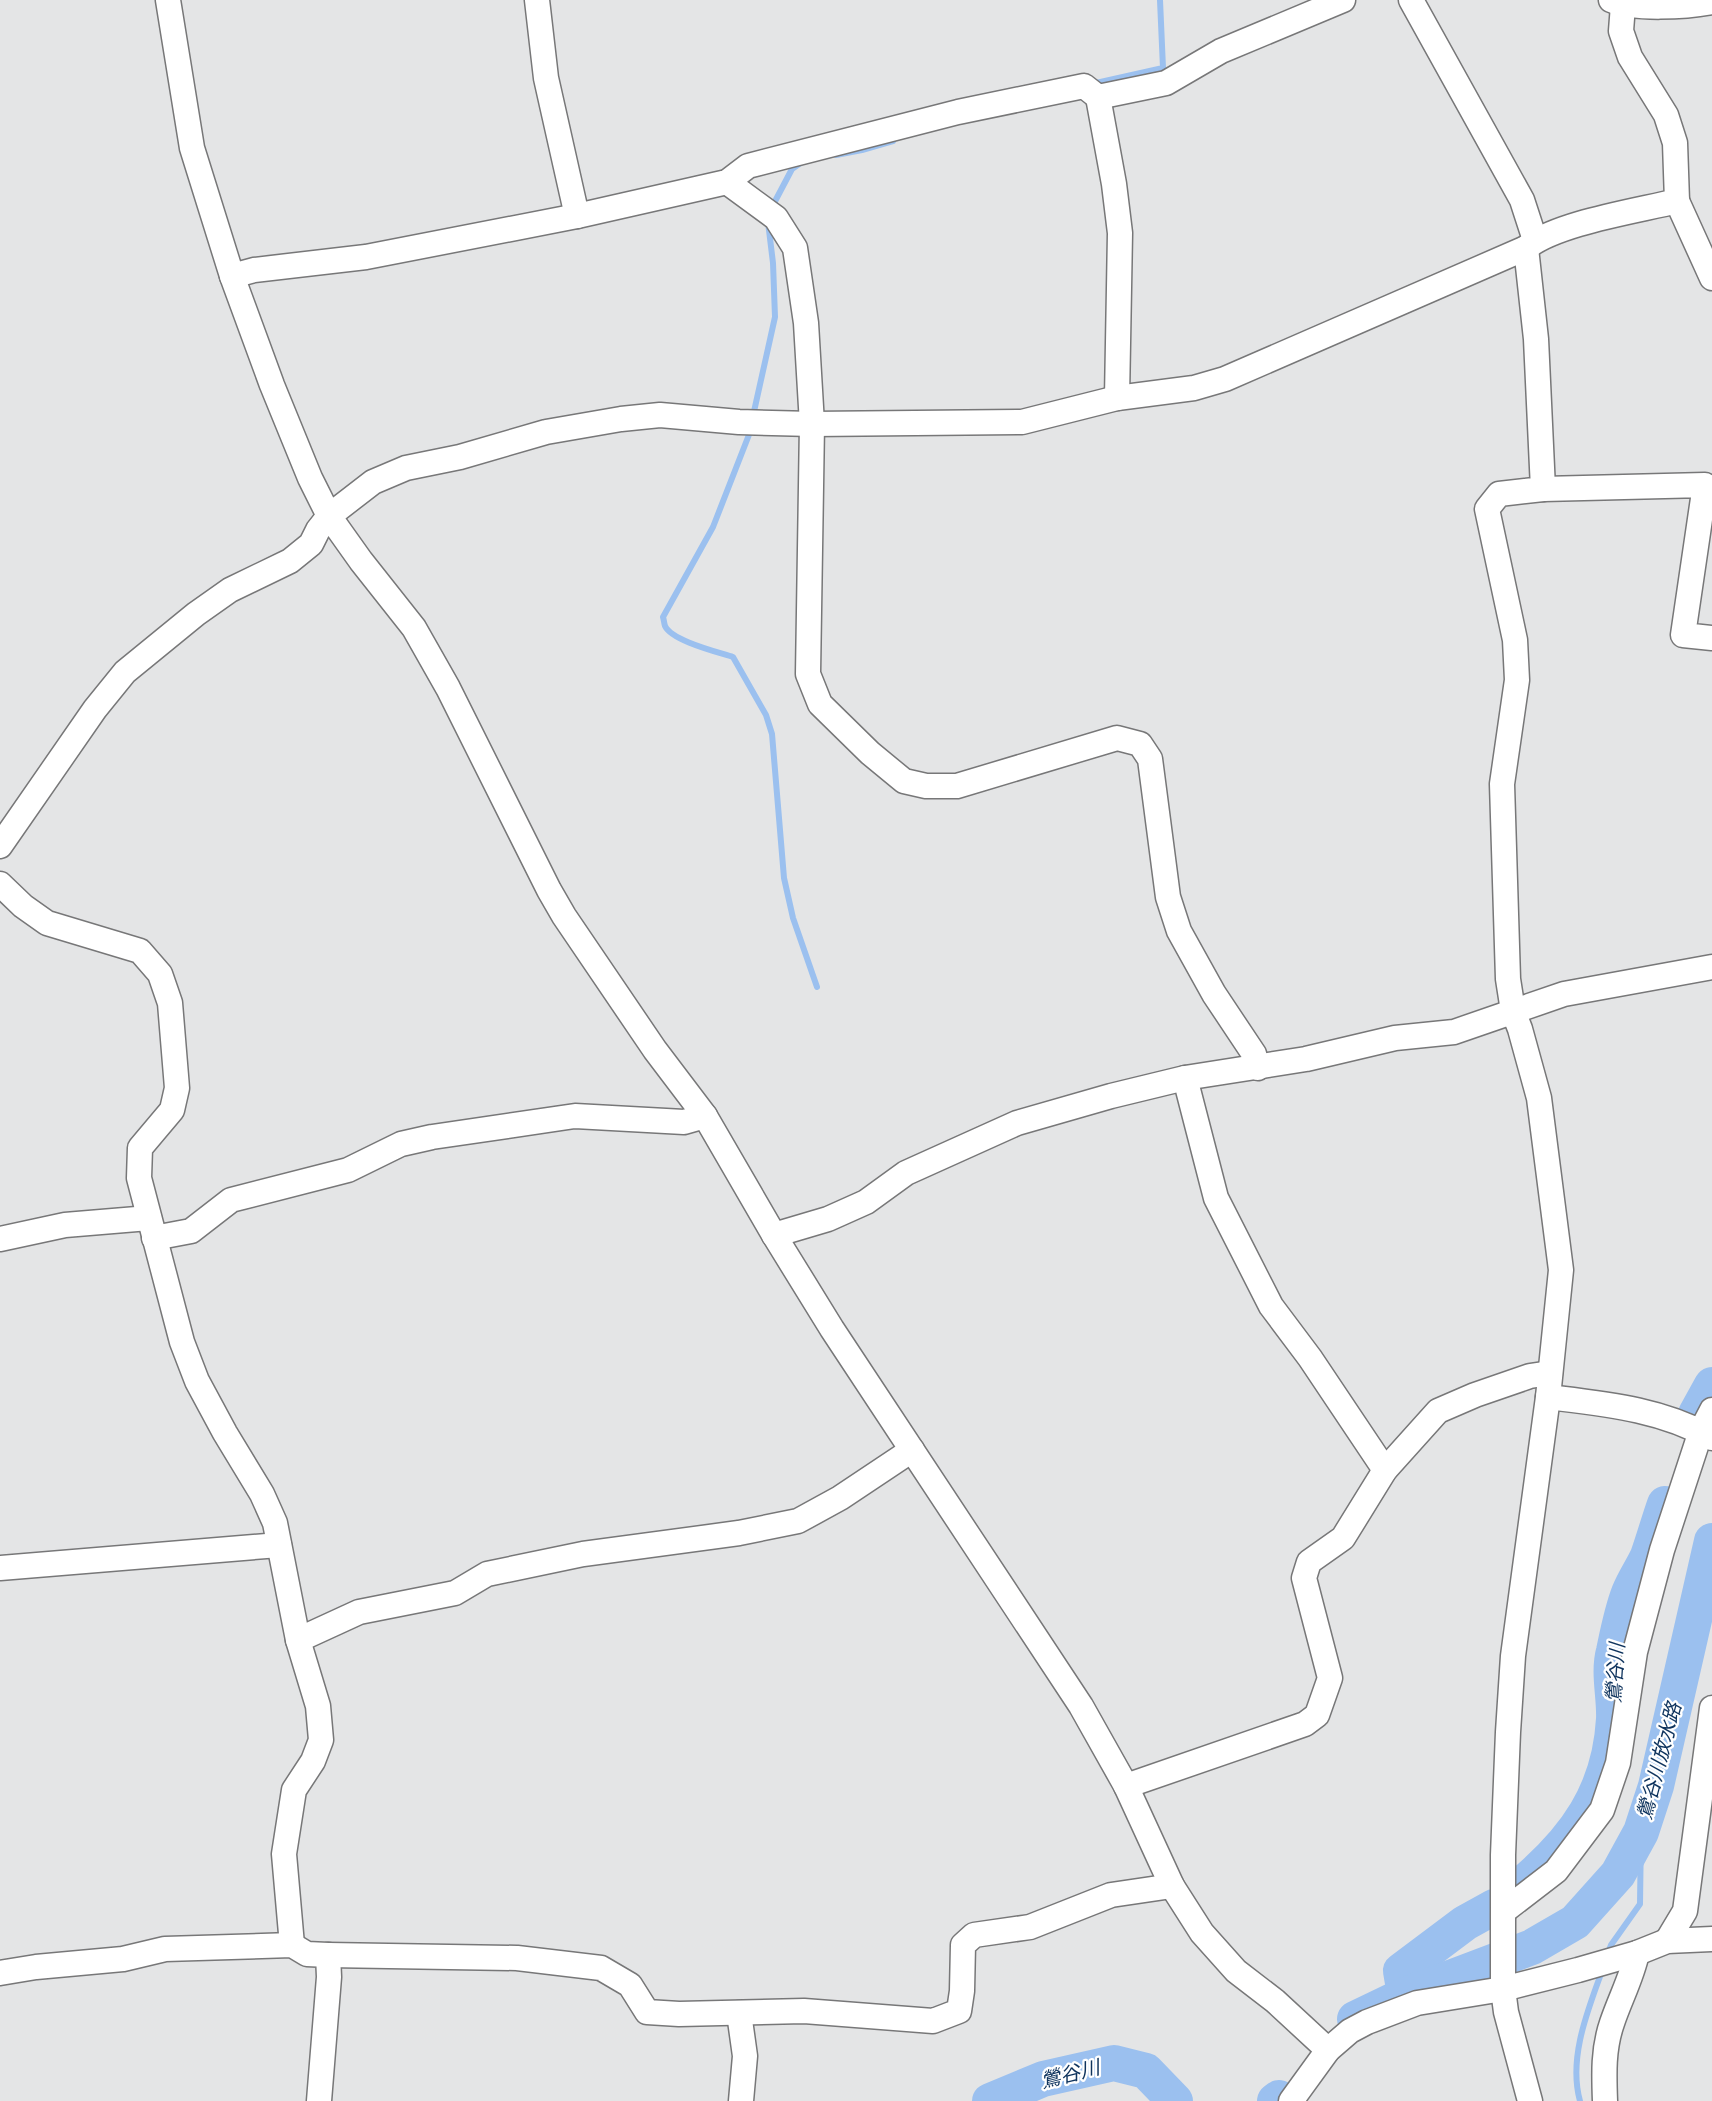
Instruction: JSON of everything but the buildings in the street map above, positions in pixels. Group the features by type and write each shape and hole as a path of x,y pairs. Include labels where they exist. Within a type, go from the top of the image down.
{"street":[{"path":"168,0 192,148 232,276 272,384 310,478 329,516 414,628 448,688 564,916 655,1050 705,1116 832,1329 1081,1706 1126,1786 1172,1886 1202,1933 1236,1971 1275,2001 1328,2050"},
{"path":"537,0 546,78 578,216"},
{"path":"232,276 254,270 366,257 578,216 728,182 748,166 958,112 1166,82 1221,51 1343,0"},
{"path":"1411,0 1521,200 1530,244 1544,489"},
{"path":"1712,2 1695,5 1617,3 1621,31 1630,57 1666,115 1675,142 1677,201 1712,278"},
{"path":"1091,92 1114,184 1120,233 1117,398"},
{"path":"728,182 770,214 795,248 806,323 812,424 808,674 820,704 870,753 904,781 926,786 957,786 1117,738 1140,744 1149,759 1168,897 1179,931 1214,994 1254,1054 1258,1068"},
{"path":"0,846 95,709 125,672 196,614 230,590 290,561 311,544 329,516 373,482 406,468 460,457 546,432 660,415 752,423 1022,422 1117,398 1194,388 1225,379 1574,226 1677,201"},
{"path":"1530,2101 1506,2012 1503,1981 1504,1833 1513,1656 1549,1385 1561,1270 1539,1098 1513,1011 1508,979 1502,784 1517,680 1516,650 1487,509 1499,494 1544,489 1709,480 1683,635 1712,638"},
{"path":"0,885 23,906 47,923 140,951 160,974 170,1003 177,1088 172,1110 140,1148 139,1179 182,1342 197,1381 262,1494 275,1523 298,1640 318,1706 321,1740 313,1761 294,1790 284,1854 292,1945"},
{"path":"774,1235 828,1219 866,1202 906,1173 1017,1123 1111,1096 1185,1078 1258,1068 1395,1038 1454,1032 1564,994 1712,967"},
{"path":"1185,1078 1216,1198 1271,1306 1310,1358 1385,1470"},
{"path":"0,1239 65,1225 191,1232 231,1200 348,1170 401,1144 575,1116 684,1122 705,1116"},
{"path":"1126,1786 1305,1724 1317,1715 1330,1678 1304,1578 1309,1562 1343,1538 1385,1470 1438,1411 1474,1395 1530,1376 1549,1385 1709,1429 1662,1550 1638,1641 1618,1762 1602,1810 1556,1871 1504,1919"},
{"path":"298,1640 358,1612 455,1593 487,1574 583,1554 739,1533 798,1521 840,1498 912,1450"},
{"path":"0,1568 279,1545"},
{"path":"1667,1941 1685,1911 1712,1708"},
{"path":"0,1973 36,1967 123,1959 165,1949 292,1945 307,1954 517,1958 601,1968 630,1984 646,2012 679,2014 804,2011 933,2021 959,2012 963,1945 974,1935 1030,1927 1111,1895 1172,1886"},
{"path":"1291,2101 1328,2050 1350,2031 1367,2022 1417,2004 1503,1981 1590,1966 1667,1941 1712,1939"},
{"path":"319,2101 329,1977 328,1955"},
{"path":"1605,2101 1604,2058 1612,2024 1634,1969 1626,1956"},
{"path":"739,2013 744,2056 741,2101"}],"waterway":[{"path":"1094,85 1163,68 1160,0"},
{"path":"836,155 893,141"},
{"path":"772,207 792,169 802,162"},
{"path":"753,416 775,317 773,263 768,222"},
{"path":"752,427 713,527 663,617 665,626 676,636 733,657 766,715 772,734 784,878 793,918 817,987"},
{"name":"鶯谷川","path":"1696,1414 1712,1385"},
{"name":"鶯谷川","path":"1521,1885 1558,1850 1573,1832 1597,1792 1611,1745 1614,1719 1612,1659 1620,1622 1631,1588 1648,1556 1665,1504"},
{"name":"鶯谷川放水路","path":"1355,2019 1405,1995 1532,1947 1575,1922 1618,1874 1641,1832 1656,1786 1712,1541"},
{"path":"1607,1955 1611,1945 1640,1904 1641,1832"},
{"name":"鶯谷川","path":"1405,1995 1401,1971 1465,1923 1494,1907"},
{"path":"1580,2101 1576,2068 1578,2051 1586,2018 1602,1971"},
{"name":"鶯谷川","path":"990,2101 1043,2079 1114,2063 1146,2071 1175,2101"},
{"name":"鶯谷川","path":"1275,2101 1279,2098"}]}
